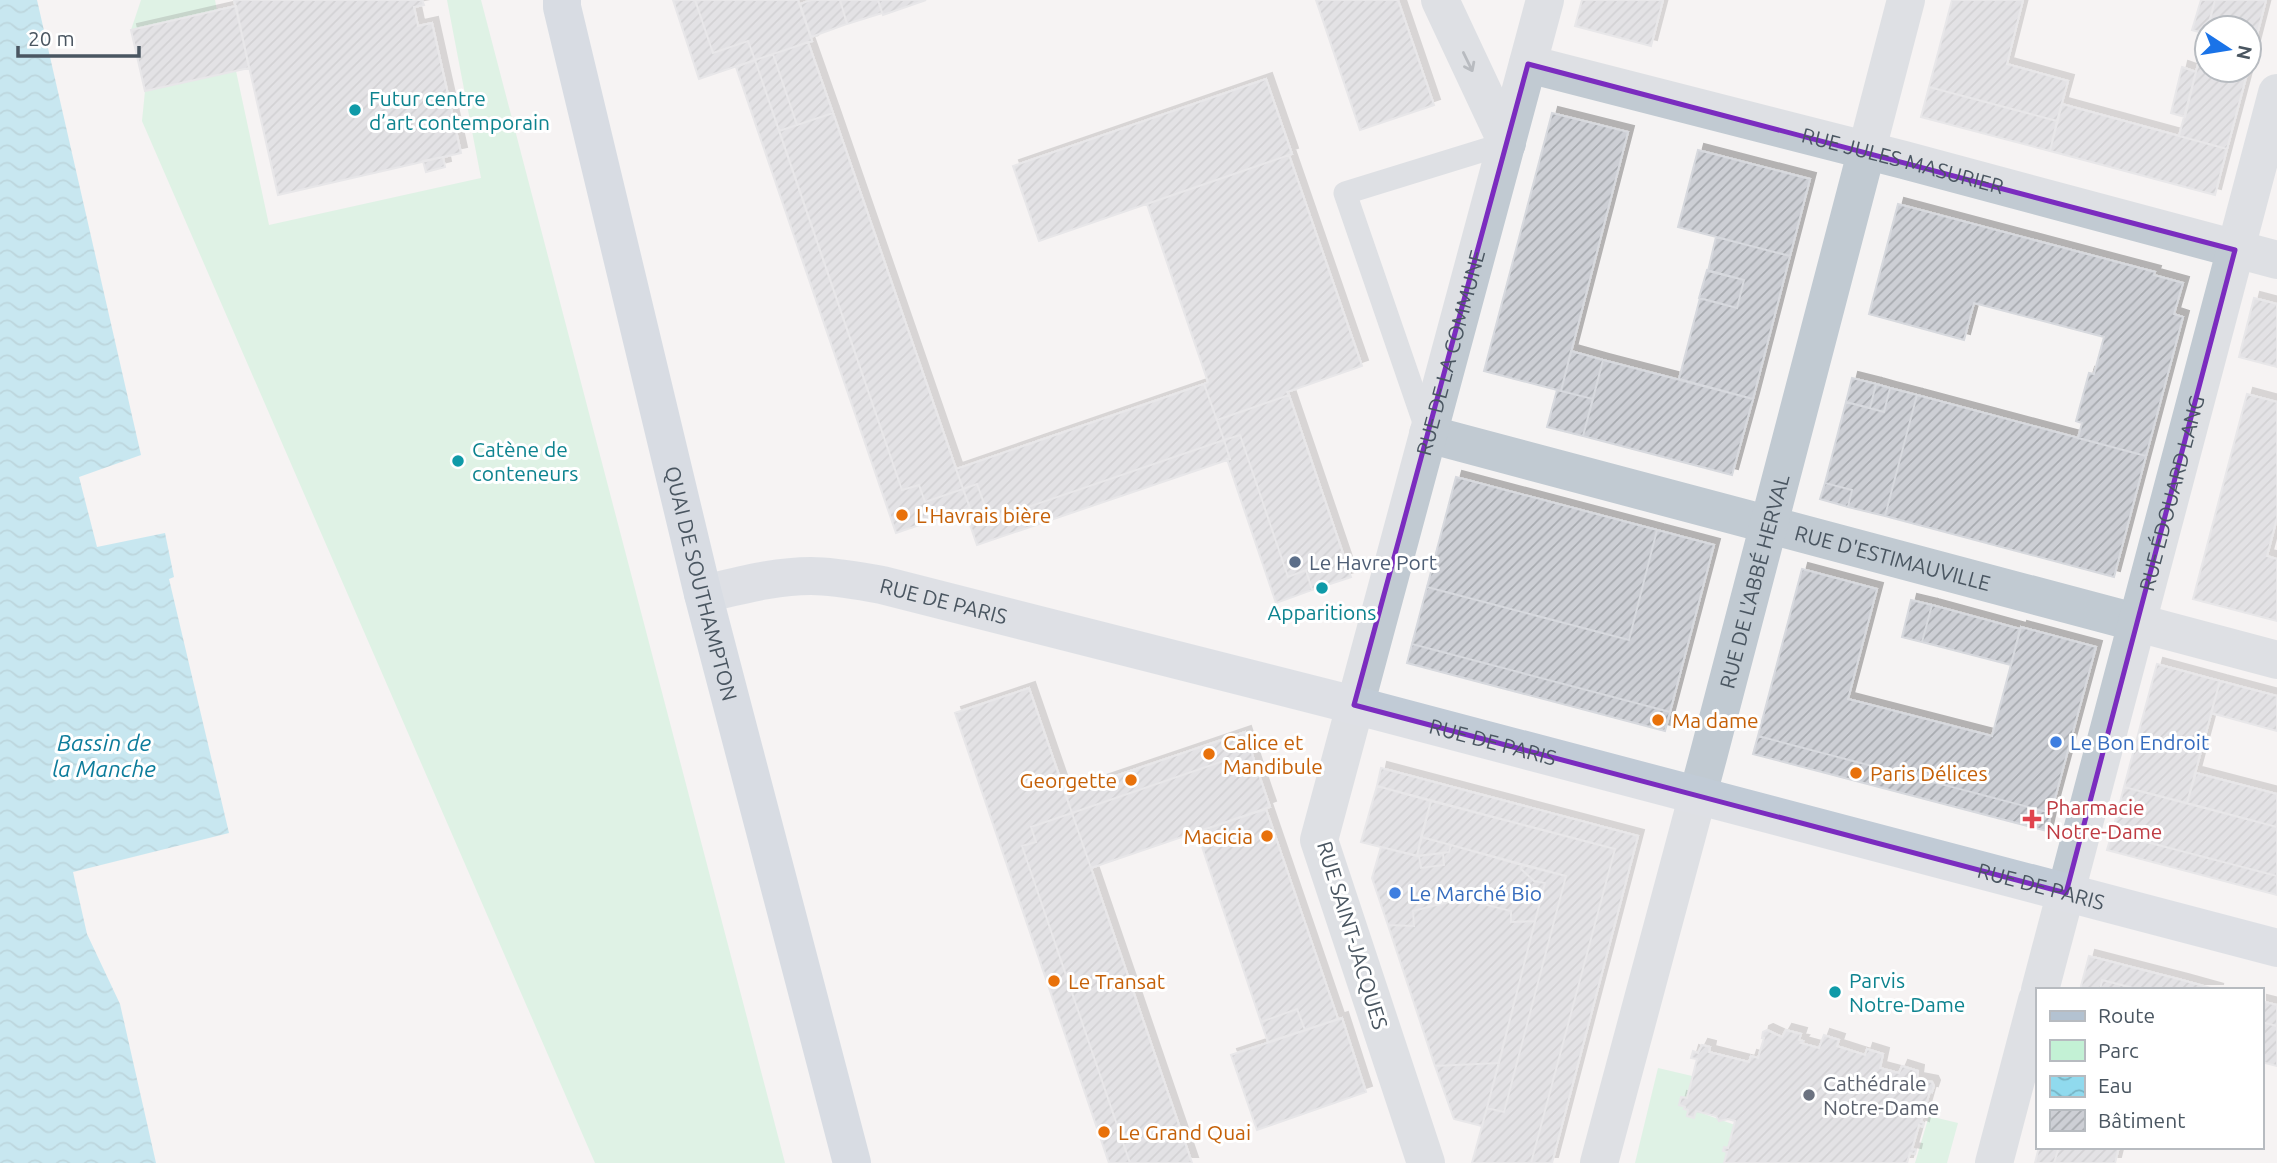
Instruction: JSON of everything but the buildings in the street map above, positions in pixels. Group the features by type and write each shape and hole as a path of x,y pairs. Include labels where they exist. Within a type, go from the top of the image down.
{"main road":[{"name":"QUAI DE SOUTHAMPTON","path":"562,0 703,594 852,1163"},
{"name":"RUE DE PARIS","path":"703,594 766,579 810,576 859,581 1353,705 2277,948"}],"street":[{"path":"1440,0 1507,143"},
{"name":"RUE DE LA COMMUNE","path":"1353,705 1545,0"},
{"name":"RUE DE L'ABBÉ HERVAL","path":"1599,1163 1906,0"},
{"name":"RUE JULES MASURIER","path":"1528,64 1867,150 2277,260"},
{"name":"RUE ÉDOUARD LANG","path":"2041,988 2277,93"},
{"name":"RUE D'ESTIMAUVILLE","path":"1428,434 2277,660"},
{"name":"RUE SAINT-JACQUES","path":"1353,705 1319,840 1426,1163"},
{"path":"1994,1163 2036,1004"}],"lane":[{"path":"1428,434 1345,193 1507,143"}],"highlighted area":[{"path":"1528,64 2235,250 2066,893 1354,705"}],"green space":[{"path":"141,0 215,0 217,11 131,30"},
{"path":"447,0 481,0 785,1163 595,1163 142,121 145,91 236,71 269,225 481,178"},
{"path":"1658,1068 1692,1076 1687,1116 1694,1117 1696,1111 1735,1125 1724,1163 1635,1163"},
{"path":"1929,1116 1958,1123 1947,1163 1915,1163"}],"water":[{"name":"Bassin de la Manche","path":"0,0 37,0 141,455 79,477 97,547 165,533 174,577 169,579 229,833 73,872 87,934 120,1004 156,1163 0,1163"}],"place":[{"name":"Futur centre d’art contemporain","path":"355,110"},
{"name":"Catène de conteneurs","path":"458,461"},
{"name":"L'Havrais bière","path":"902,515"},
{"name":"Le Havre Port","path":"1295,562"},
{"name":"Apparitions","path":"1322,588"},
{"name":"Ma dame","path":"1658,720"},
{"name":"Le Bon Endroit","path":"2056,742"},
{"name":"Calice et Mandibule","path":"1209,754"},
{"name":"Paris Délices","path":"1856,773"},
{"name":"Georgette","path":"1131,780"},
{"name":"Pharmacie Notre-Dame","path":"2032,819"},
{"name":"Macicia","path":"1267,836"},
{"name":"Le Marché Bio","path":"1395,893"},
{"name":"Le Transat","path":"1054,981"},
{"name":"Parvis Notre-Dame","path":"1835,992"},
{"name":"Cathédrale Notre-Dame","path":"1809,1095"},
{"name":"Le Grand Quai","path":"1104,1132"}]}
